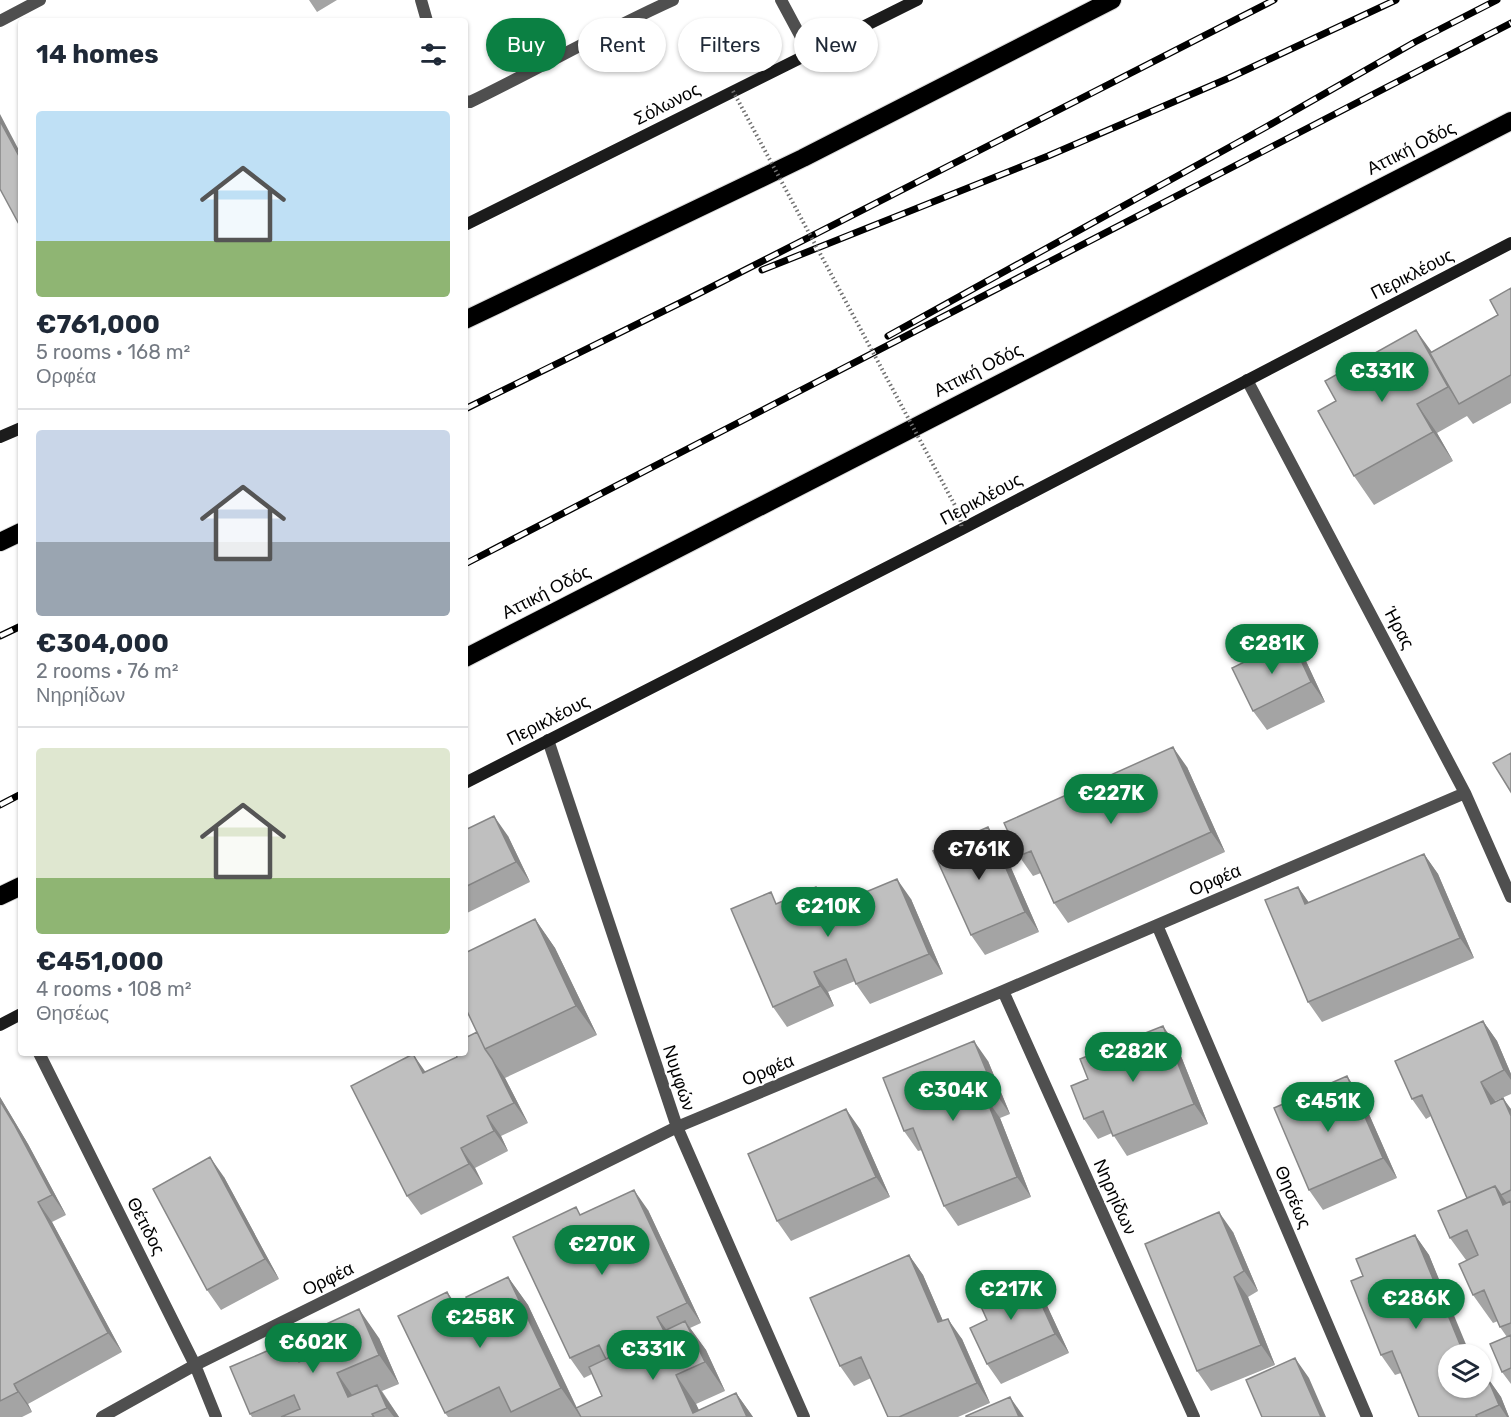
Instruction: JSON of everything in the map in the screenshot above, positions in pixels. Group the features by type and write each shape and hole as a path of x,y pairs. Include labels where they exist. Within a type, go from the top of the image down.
{"highway":[{"path":"468,319 803,158 1112,0"},
{"name":"Αττική Οδός","path":"468,656 1511,121"},
{"path":"0,542 18,533"},
{"path":"0,896 18,887"}],"street":[{"path":"0,21 40,0"},
{"path":"421,0 426,18"},
{"path":"468,102 627,21 674,0"},
{"path":"781,0 794,24"},
{"name":"Σόλωνος","path":"878,20 917,0"},
{"name":"Σόλωνος","path":"468,224 794,62"},
{"name":"Περικλέους","path":"468,781 962,530 1511,243"},
{"name":"Ήρας","path":"1247,380 1465,793 1511,897"},
{"path":"0,437 18,429"},
{"name":"Νυμφών","path":"548,740 677,1127 804,1417"},
{"name":"Ορφέα","path":"102,1417 195,1365 677,1127 1003,991 1465,793"},
{"name":"Θησέως","path":"1157,925 1367,1417"},
{"name":"Νηρηίδων","path":"1003,991 1194,1417"},
{"path":"0,1025 18,1016"},
{"name":"Θέτιδος","path":"40,1056 195,1365 216,1417"}],"path":[{"path":"733,91 959,513 962,530"}],"building":[{"path":"0,121 18,154 18,222 0,189"},
{"path":"1511,288 1511,375 1459,404 1430,353 1498,315 1490,300"},
{"path":"1416,330 1448,387 1417,404 1433,432 1354,476 1318,411 1336,401 1325,381"},
{"path":"1291,639 1311,682 1253,711 1232,668"},
{"path":"1173,747 1211,832 1054,903 1031,851 1019,856 1004,823"},
{"path":"1511,753 1511,792 1493,763"},
{"path":"494,816 516,862 468,886 468,829"},
{"path":"988,827 1025,912 971,935 933,851"},
{"path":"1424,854 1460,938 1308,1002 1265,900 1298,887 1305,904"},
{"path":"897,879 929,954 856,984 846,959 814,972 820,986 773,1007 731,909 771,892 776,904 816,887 825,909"},
{"path":"535,919 576,1006 485,1049 468,1013 468,952"},
{"path":"1483,1021 1504,1070 1481,1082 1491,1104 1503,1098 1511,1116 1511,1190 1501,1195 1495,1186 1467,1198 1422,1095 1412,1099 1395,1061"},
{"path":"1163,1026 1194,1104 1113,1136 1103,1111 1084,1119 1071,1086 1088,1079 1080,1059"},
{"path":"477,1032 514,1103 487,1116 494,1131 461,1148 469,1164 407,1196 351,1086 409,1056 414,1056 423,1073 456,1056 468,1056 468,1036"},
{"path":"974,1041 996,1094 986,1098 1017,1177 944,1206 913,1128 904,1131 883,1078"},
{"path":"1347,1076 1383,1158 1309,1190 1274,1108"},
{"path":"0,1101 52,1195 38,1202 108,1333 14,1384 18,1392 0,1401"},
{"path":"846,1109 876,1177 777,1221 748,1154"},
{"path":"210,1157 265,1259 207,1290 153,1189"},
{"path":"1495,1186 1503,1205 1511,1201 1511,1323 1500,1327 1484,1290 1473,1295 1459,1264 1478,1255 1467,1230 1450,1238 1438,1211"},
{"path":"634,1190 687,1303 657,1317 664,1331 606,1359 599,1345 570,1358 513,1237 576,1207 580,1215"},
{"path":"1219,1212 1244,1271 1234,1277 1261,1345 1197,1371 1145,1244"},
{"path":"1415,1235 1460,1344 1438,1344 1438,1398 1492,1398 1492,1389 1499,1405 1476,1415 1477,1417 1419,1417 1392,1351 1381,1355 1351,1281 1363,1276 1356,1259"},
{"path":"909,1255 938,1322 948,1319 977,1383 899,1417 888,1417 861,1357 840,1366 810,1298"},
{"path":"508,1277 561,1388 511,1412 499,1387 445,1413 398,1316 447,1292 467,1334 481,1328 466,1297"},
{"path":"1029,1277 1055,1334 987,1364 970,1328 987,1320 978,1300"},
{"path":"359,1309 379,1355 337,1373 348,1397 377,1385 387,1408 372,1414 374,1417 281,1417 300,1409 294,1395 250,1414 230,1367 290,1341 299,1362 318,1353 309,1332"},
{"path":"685,1321 705,1362 676,1375 693,1413 736,1393 747,1417 581,1417 576,1408 602,1396 589,1367"},
{"path":"1511,1335 1511,1368 1502,1372 1492,1344 1490,1344"},
{"path":"1295,1358 1321,1417 1262,1417 1246,1380"},
{"path":"1010,1397 1019,1417 966,1417 966,1416"}],"railway":[{"path":"468,408 692,297 1274,0"},
{"path":"762,270 1048,156 1229,78 1396,0"},
{"path":"888,336 1415,42 1497,0"},
{"path":"468,562 1511,23"},
{"path":"0,636 18,627"},
{"path":"0,805 18,796"}]}
